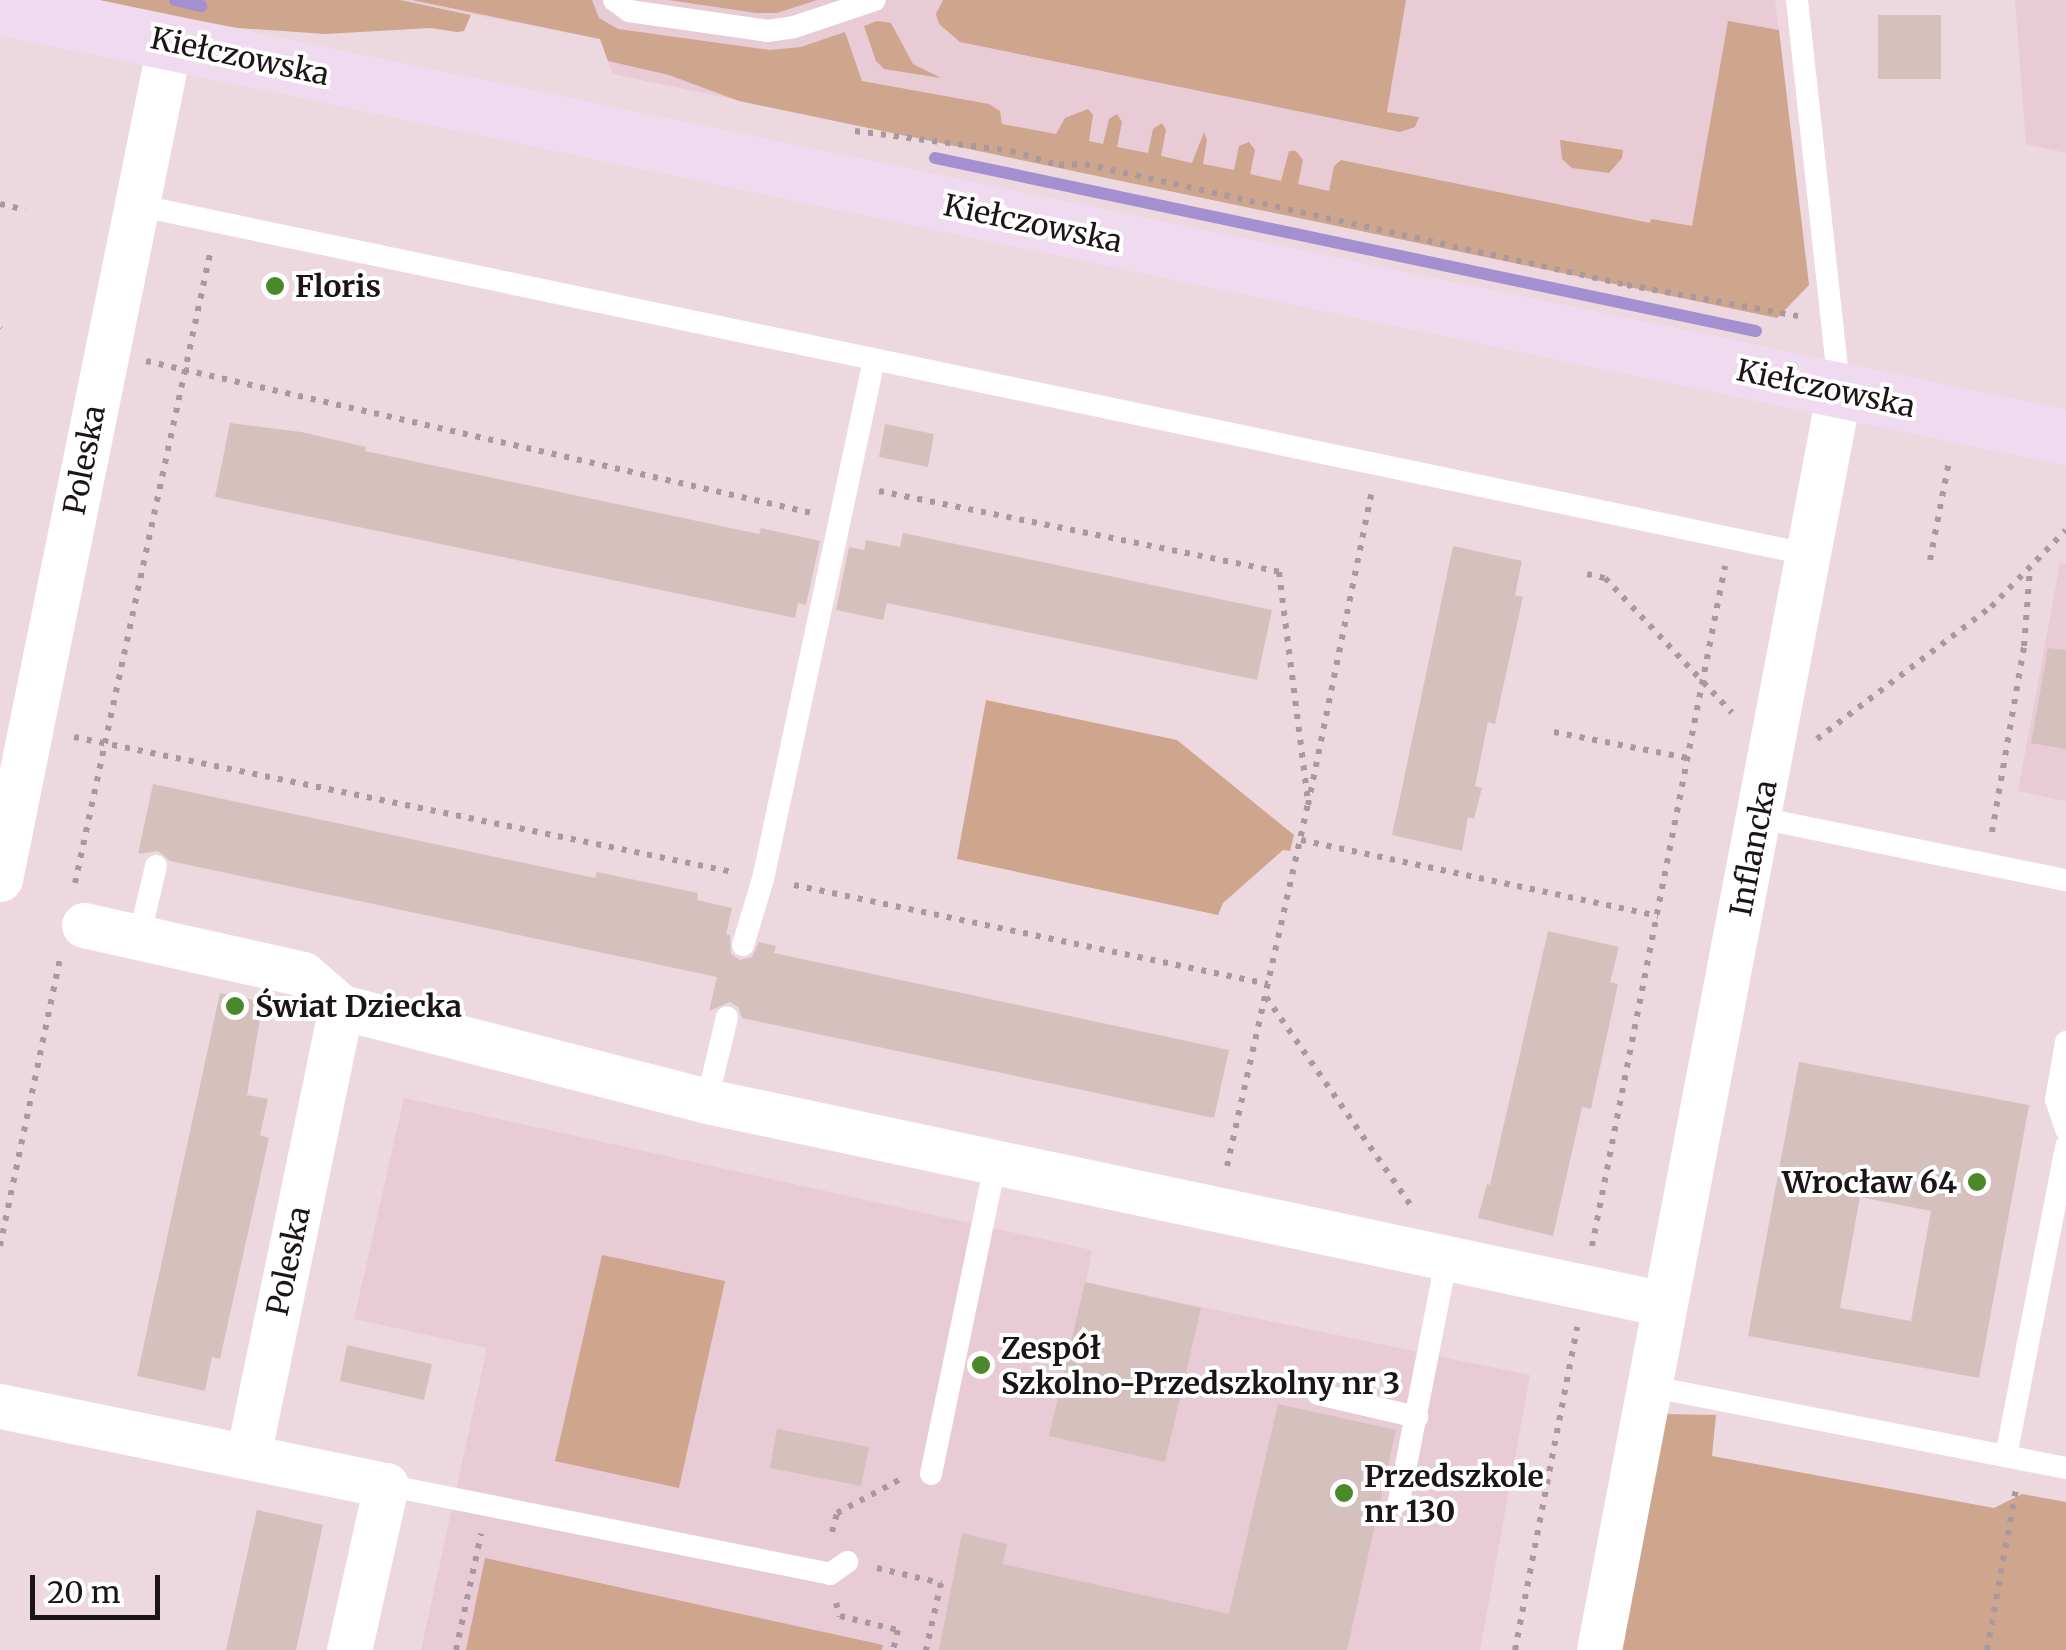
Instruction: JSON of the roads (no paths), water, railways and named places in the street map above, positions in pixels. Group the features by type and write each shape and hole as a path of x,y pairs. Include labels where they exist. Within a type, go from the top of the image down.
{"street":[{"name":"Kiełczowska","path":"0,6 2066,437"},
{"name":"Poleska","path":"0,880 170,41"},
{"name":"Inflancka","path":"1599,1650 1839,391"},
{"path":"74,917 139,938 303,974 341,1007 707,1101 1664,1304"},
{"name":"Poleska","path":"248,1456 341,1007"},
{"path":"0,1406 386,1485 350,1650"}],"lane":[{"path":"614,0 629,11 767,31 794,27 875,0"},
{"path":"1797,0 1839,391"},
{"path":"136,204 1806,554"},
{"path":"743,945 763,879 874,360"},
{"path":"1760,818 2066,880"},
{"path":"139,938 156,866"},
{"path":"707,1101 727,1017"},
{"path":"2066,1042 2056,1100 2066,1129"},
{"path":"2006,1456 2066,1146"},
{"path":"931,1474 995,1165"},
{"path":"1399,1501 1447,1257"},
{"path":"1648,1386 2066,1468"},
{"path":"1318,1394 1417,1417"},
{"path":"386,1485 833,1569"}],"waterway":[{"path":"175,0 201,6"},
{"path":"935,158 1756,331"}],"place":[{"name":"Floris","path":"275,286"},
{"name":"Świat Dziecka","path":"235,1006"},
{"name":"Wrocław 64","path":"1977,1182"},
{"name":"Zespół Szkolno-Przedszkolny nr 3","path":"981,1365"},
{"name":"Przedszkole nr 130","path":"1344,1493"}]}
